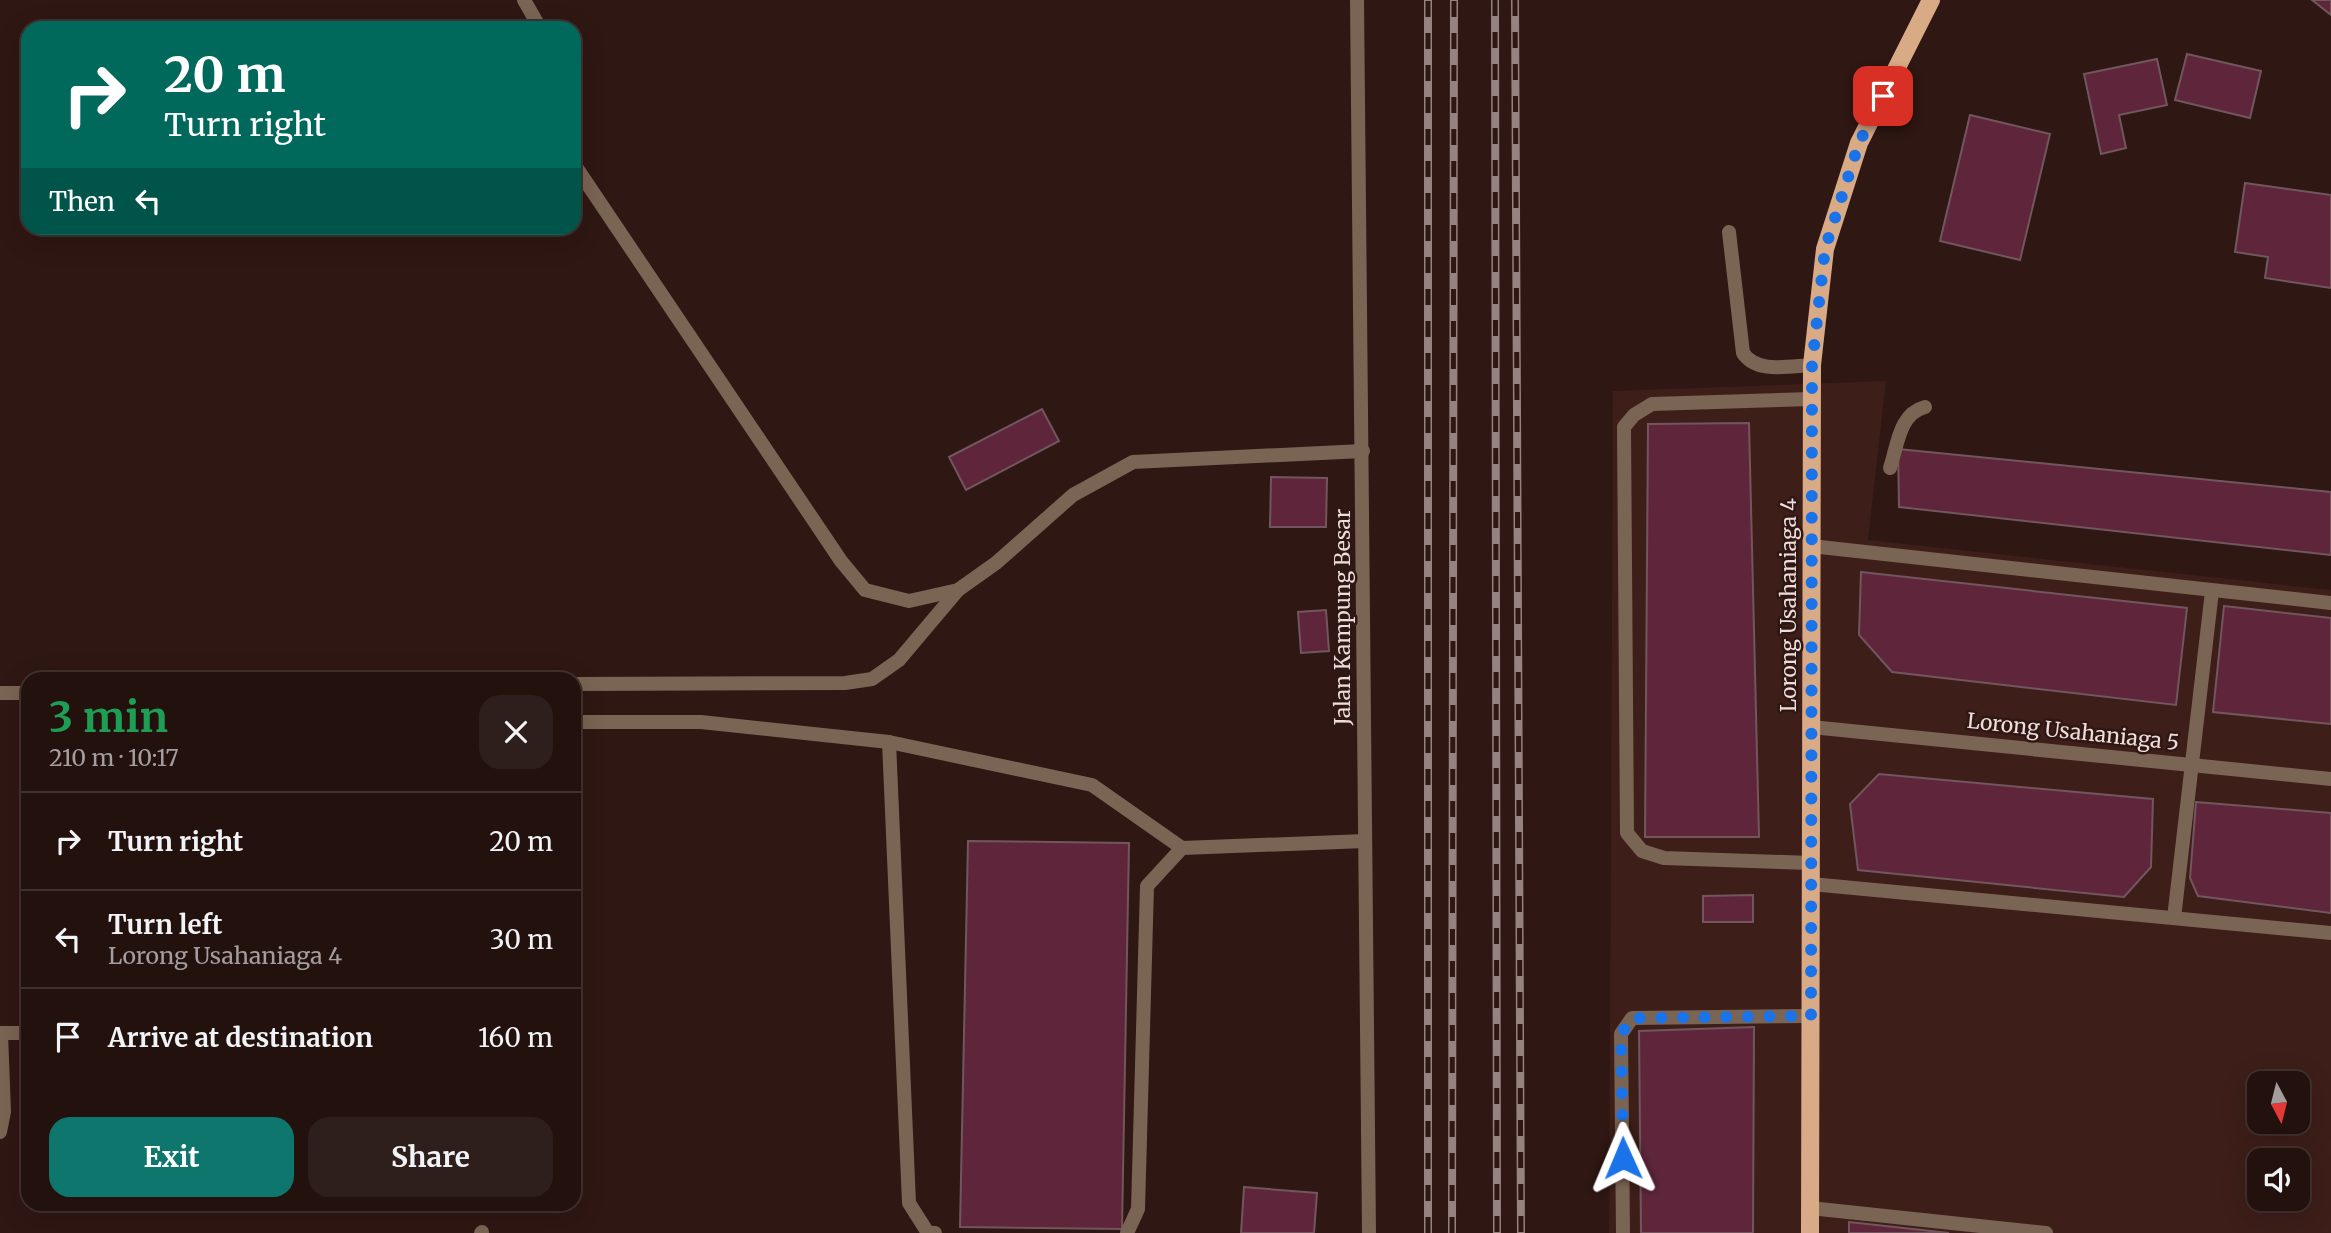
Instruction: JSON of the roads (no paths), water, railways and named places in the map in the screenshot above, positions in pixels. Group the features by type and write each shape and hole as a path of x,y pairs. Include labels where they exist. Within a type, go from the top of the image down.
{"main road":[{"name":"Lorong Usahaniaga 4","path":"1810,1233 1812,365 1825,249 1859,143 1931,0"}],"street":[{"path":"524,0 536,21"},
{"name":"Jalan Kampung Besar","path":"1357,0 1369,1233"},
{"path":"581,174 841,561 865,590 909,601 958,590"},
{"path":"1729,232 1743,353 1749,362 1760,367 1812,365"},
{"path":"1811,863 1664,858 1642,850 1627,833 1624,427 1634,415 1652,404 1812,400"},
{"path":"1890,468 1906,418 1913,410 1925,407"},
{"path":"581,684 845,683 872,679 899,660 958,590 996,563 1073,495 1133,461 1363,451"},
{"path":"1811,546 2331,603"},
{"path":"2174,918 2212,592"},
{"path":"0,693 21,693"},
{"path":"581,722 701,722 889,742 1092,785 1182,848 1365,841"},
{"name":"Lorong Usahaniaga 5","path":"1811,727 2331,779"},
{"path":"889,742 909,1203 928,1233 935,1233"},
{"path":"1127,1233 1138,1209 1147,886 1182,848"},
{"path":"1811,884 2331,933"},
{"path":"1623,1233 1621,1034 1632,1018 1811,1016"},
{"path":"0,1132 4,1112 0,1033 21,1033"},
{"path":"1810,1208 2046,1233"}],"railway":[{"path":"1428,0 1428,1233"},
{"path":"1452,1233 1454,0"},
{"path":"1495,0 1497,1233"},
{"path":"1515,0 1521,1233"}]}
